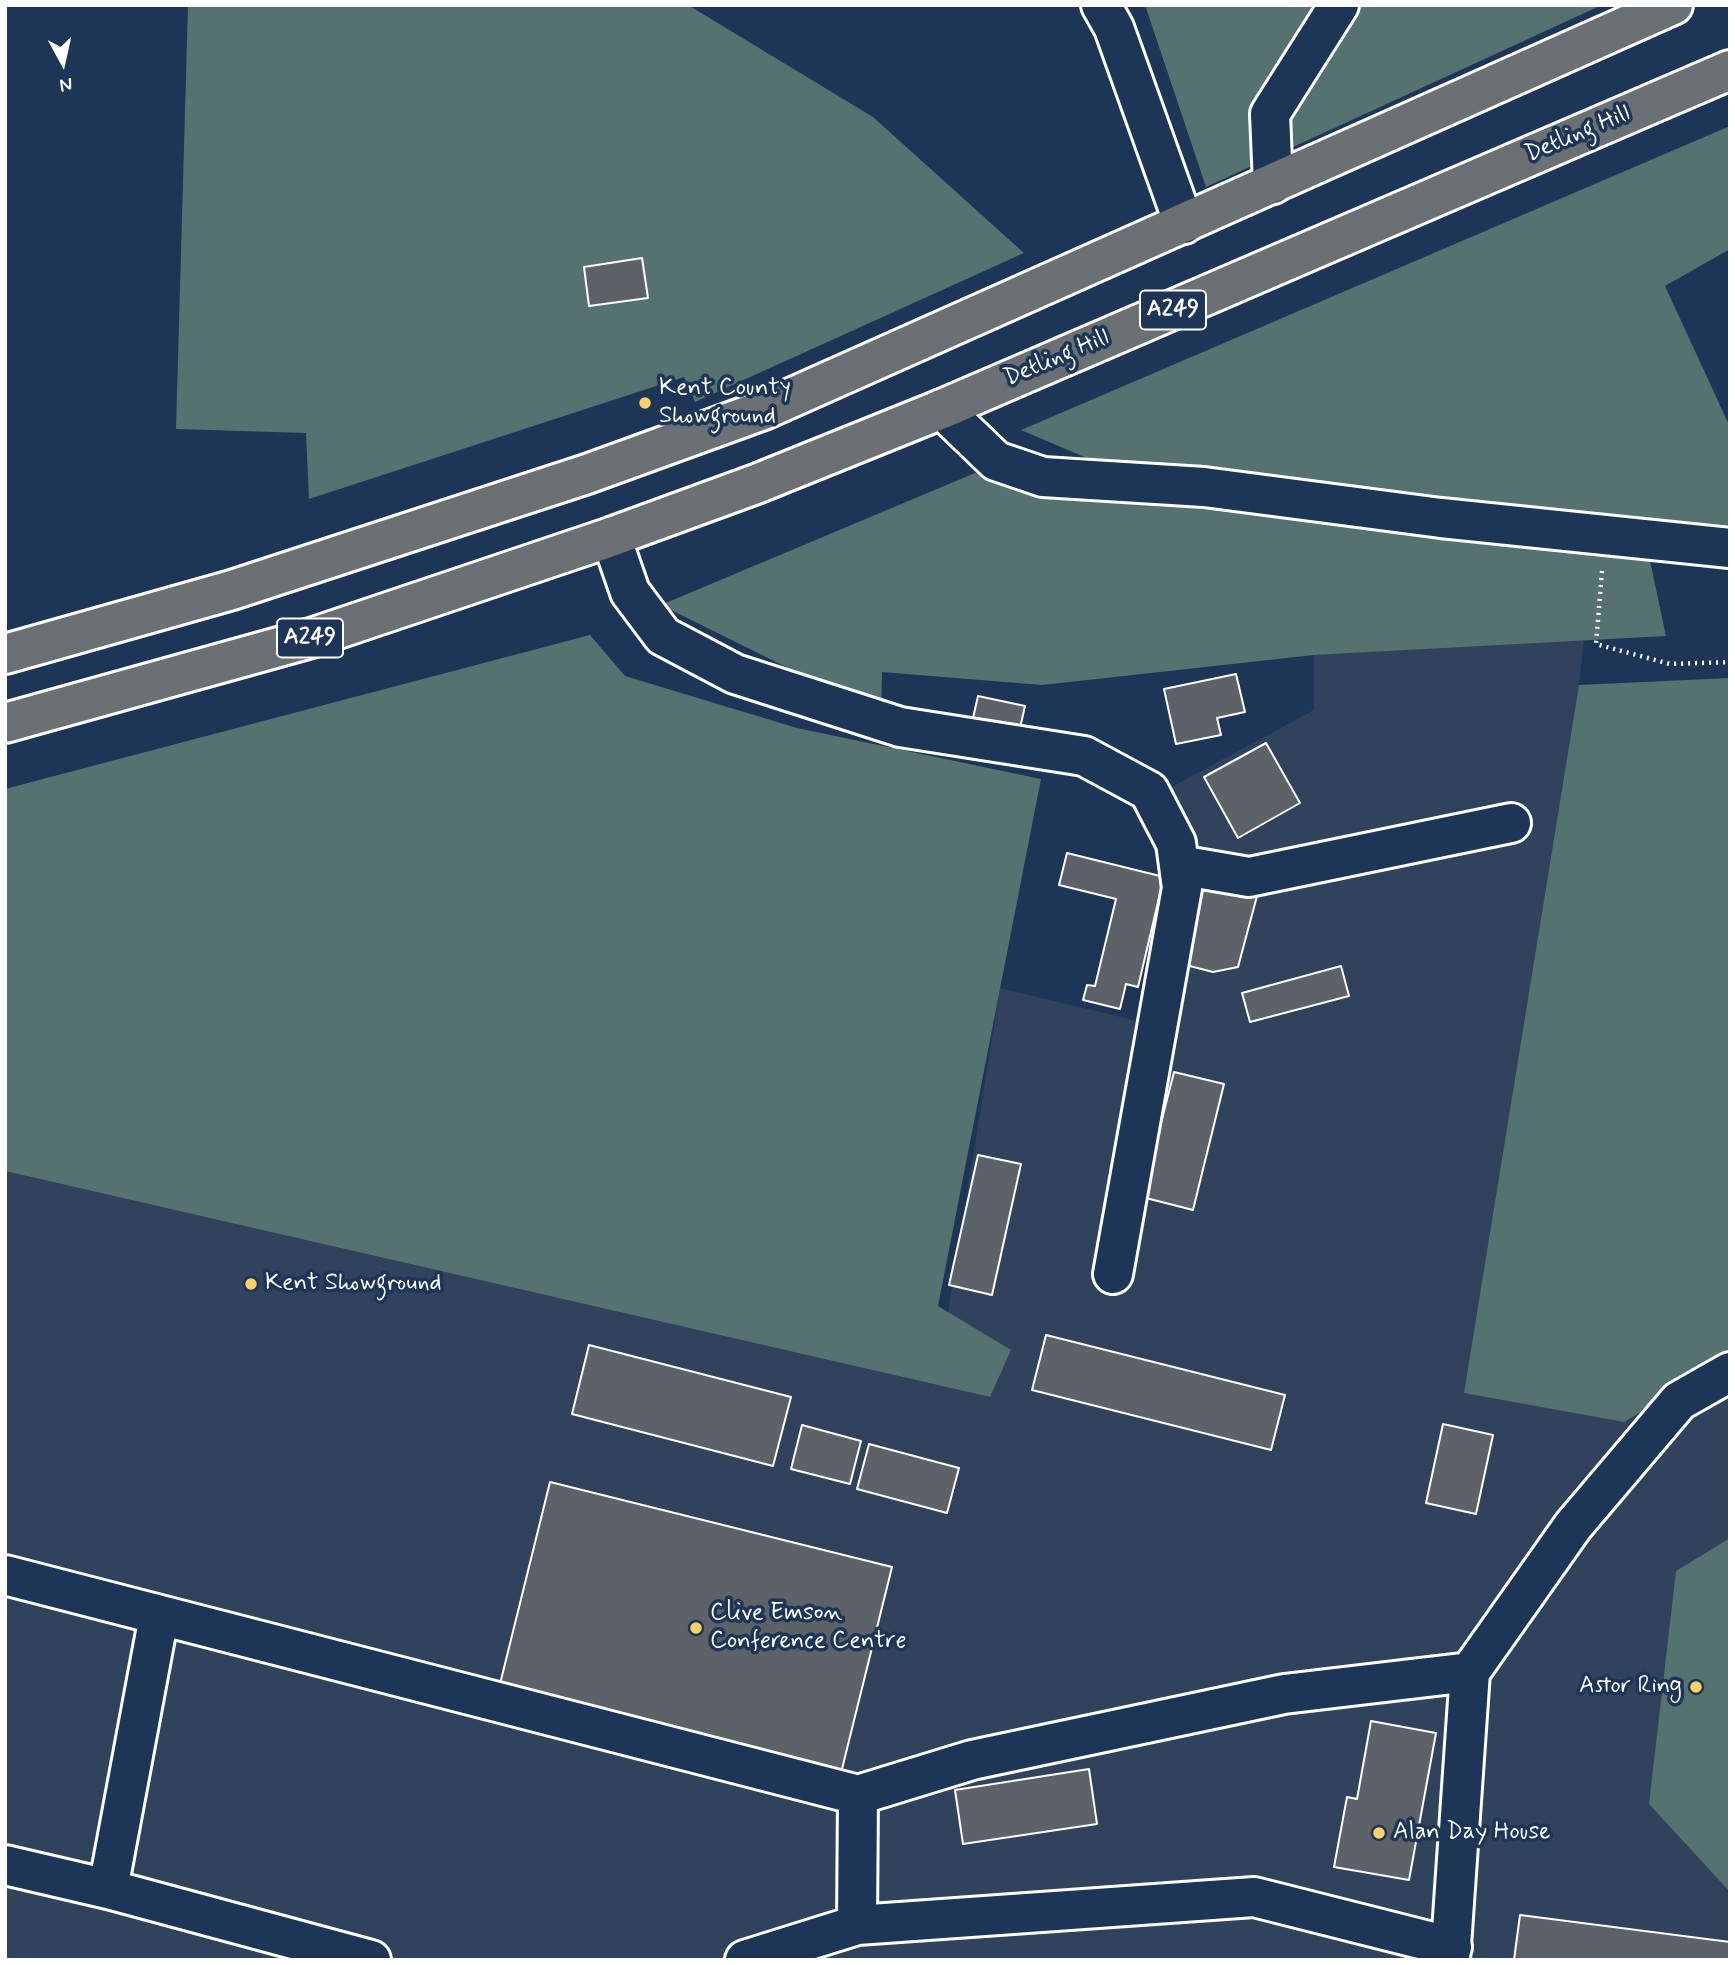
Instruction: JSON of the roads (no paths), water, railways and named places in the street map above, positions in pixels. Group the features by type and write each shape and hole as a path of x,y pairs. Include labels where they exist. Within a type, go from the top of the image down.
{"highway":[{"path":"5,654 232,590 587,474 766,409 1673,5"},
{"name":"Detling Hill","path":"611,537 756,484 942,409 1730,69"},
{"name":"A249","path":"5,723 311,638 611,537"}],"lane":[{"path":"1101,5 1114,28 1184,224"},
{"path":"1273,184 1270,114 1339,5"},
{"path":"942,409 996,461 1042,478 1204,487 1606,536 1730,548"},
{"path":"611,537 630,592 663,636 735,674 900,726 1084,756 1149,791 1176,842 1181,888 1113,1275"},
{"path":"1179,865 1249,877 1511,823"},
{"path":"745,1960 857,1925 1254,1897 1451,1954 1470,1672 1573,1526 1679,1401 1730,1372"},
{"path":"5,1575 858,1795 972,1760 1284,1694 1470,1672"},
{"path":"108,1889 159,1616"},
{"path":"857,1925 858,1795"},
{"path":"5,1865 108,1889 371,1960"}],"place":[{"name":"Kent County Showground","path":"645,403"},
{"name":"Kent Showground","path":"251,1284"},
{"name":"Clive Emson Conference Centre","path":"696,1628"},
{"name":"Astor Ring","path":"1696,1687"},
{"name":"Alan Day House","path":"1379,1833"}]}
